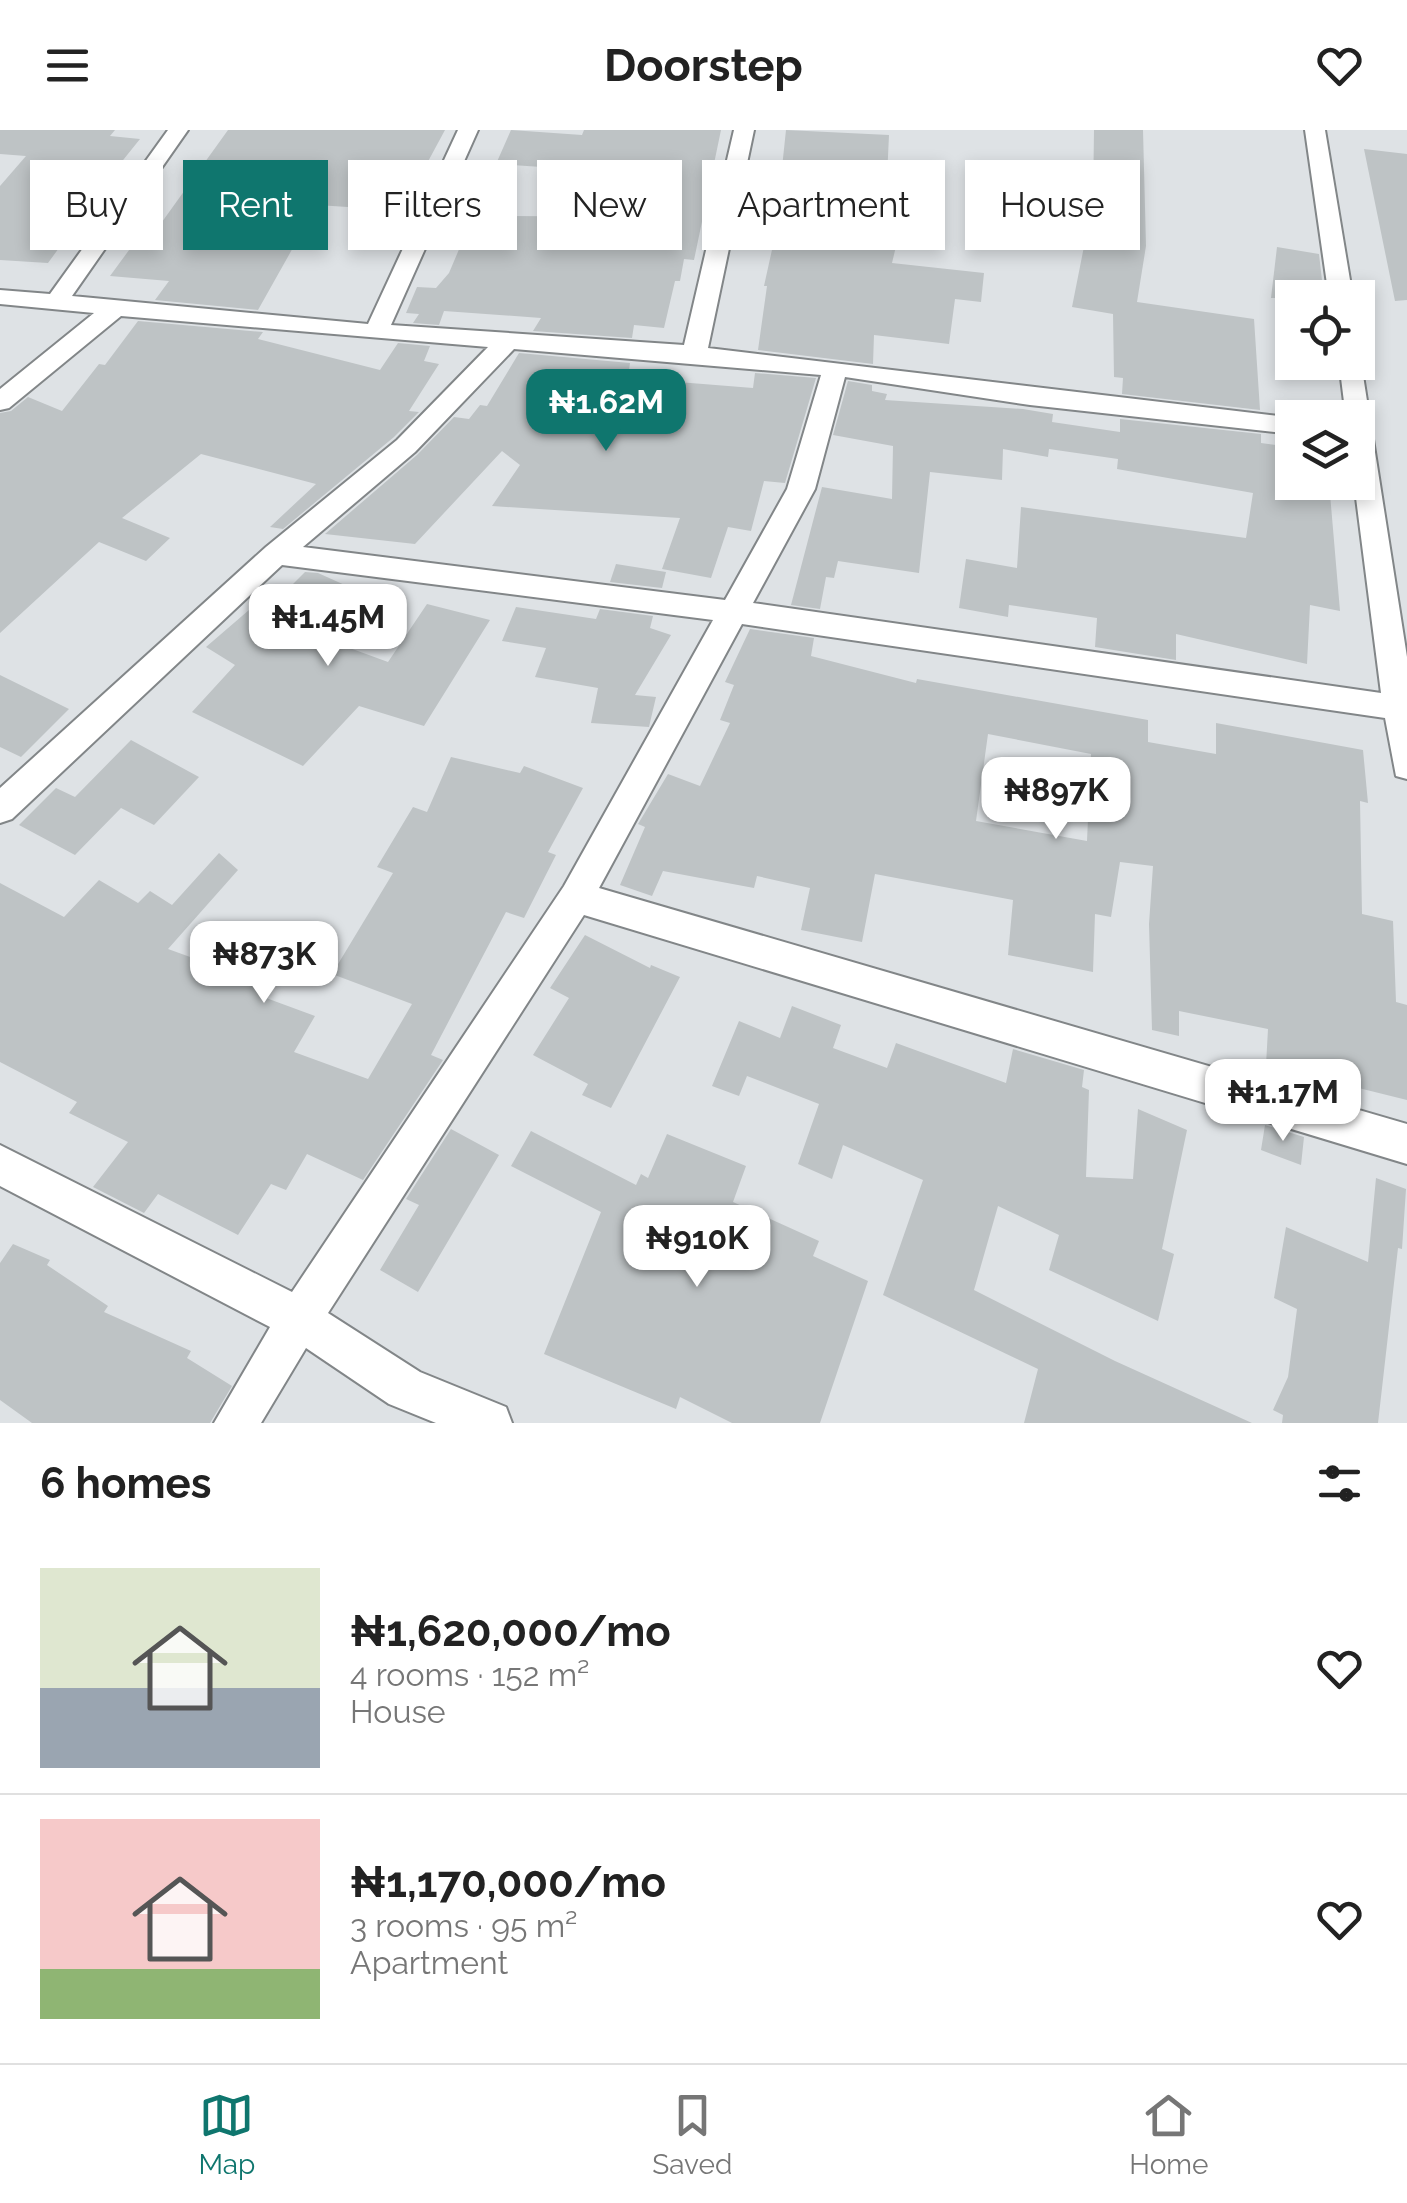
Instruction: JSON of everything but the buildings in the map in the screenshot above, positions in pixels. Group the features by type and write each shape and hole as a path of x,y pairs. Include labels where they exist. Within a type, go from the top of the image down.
{"street":[{"path":"57,301 178,130"},
{"path":"376,332 468,130"},
{"path":"694,354 744,130"},
{"path":"1315,130 1338,280"},
{"path":"0,297 376,332 694,354 1275,423"},
{"path":"0,402 115,308"},
{"path":"0,810 276,554 406,446 507,342"},
{"path":"236,1423 298,1319 576,897 801,489 835,368"},
{"path":"1370,500 1407,766"},
{"path":"276,554 734,612 1400,708"},
{"path":"576,897 1407,1144"},
{"path":"0,1165 298,1319 406,1388 490,1423"}]}
